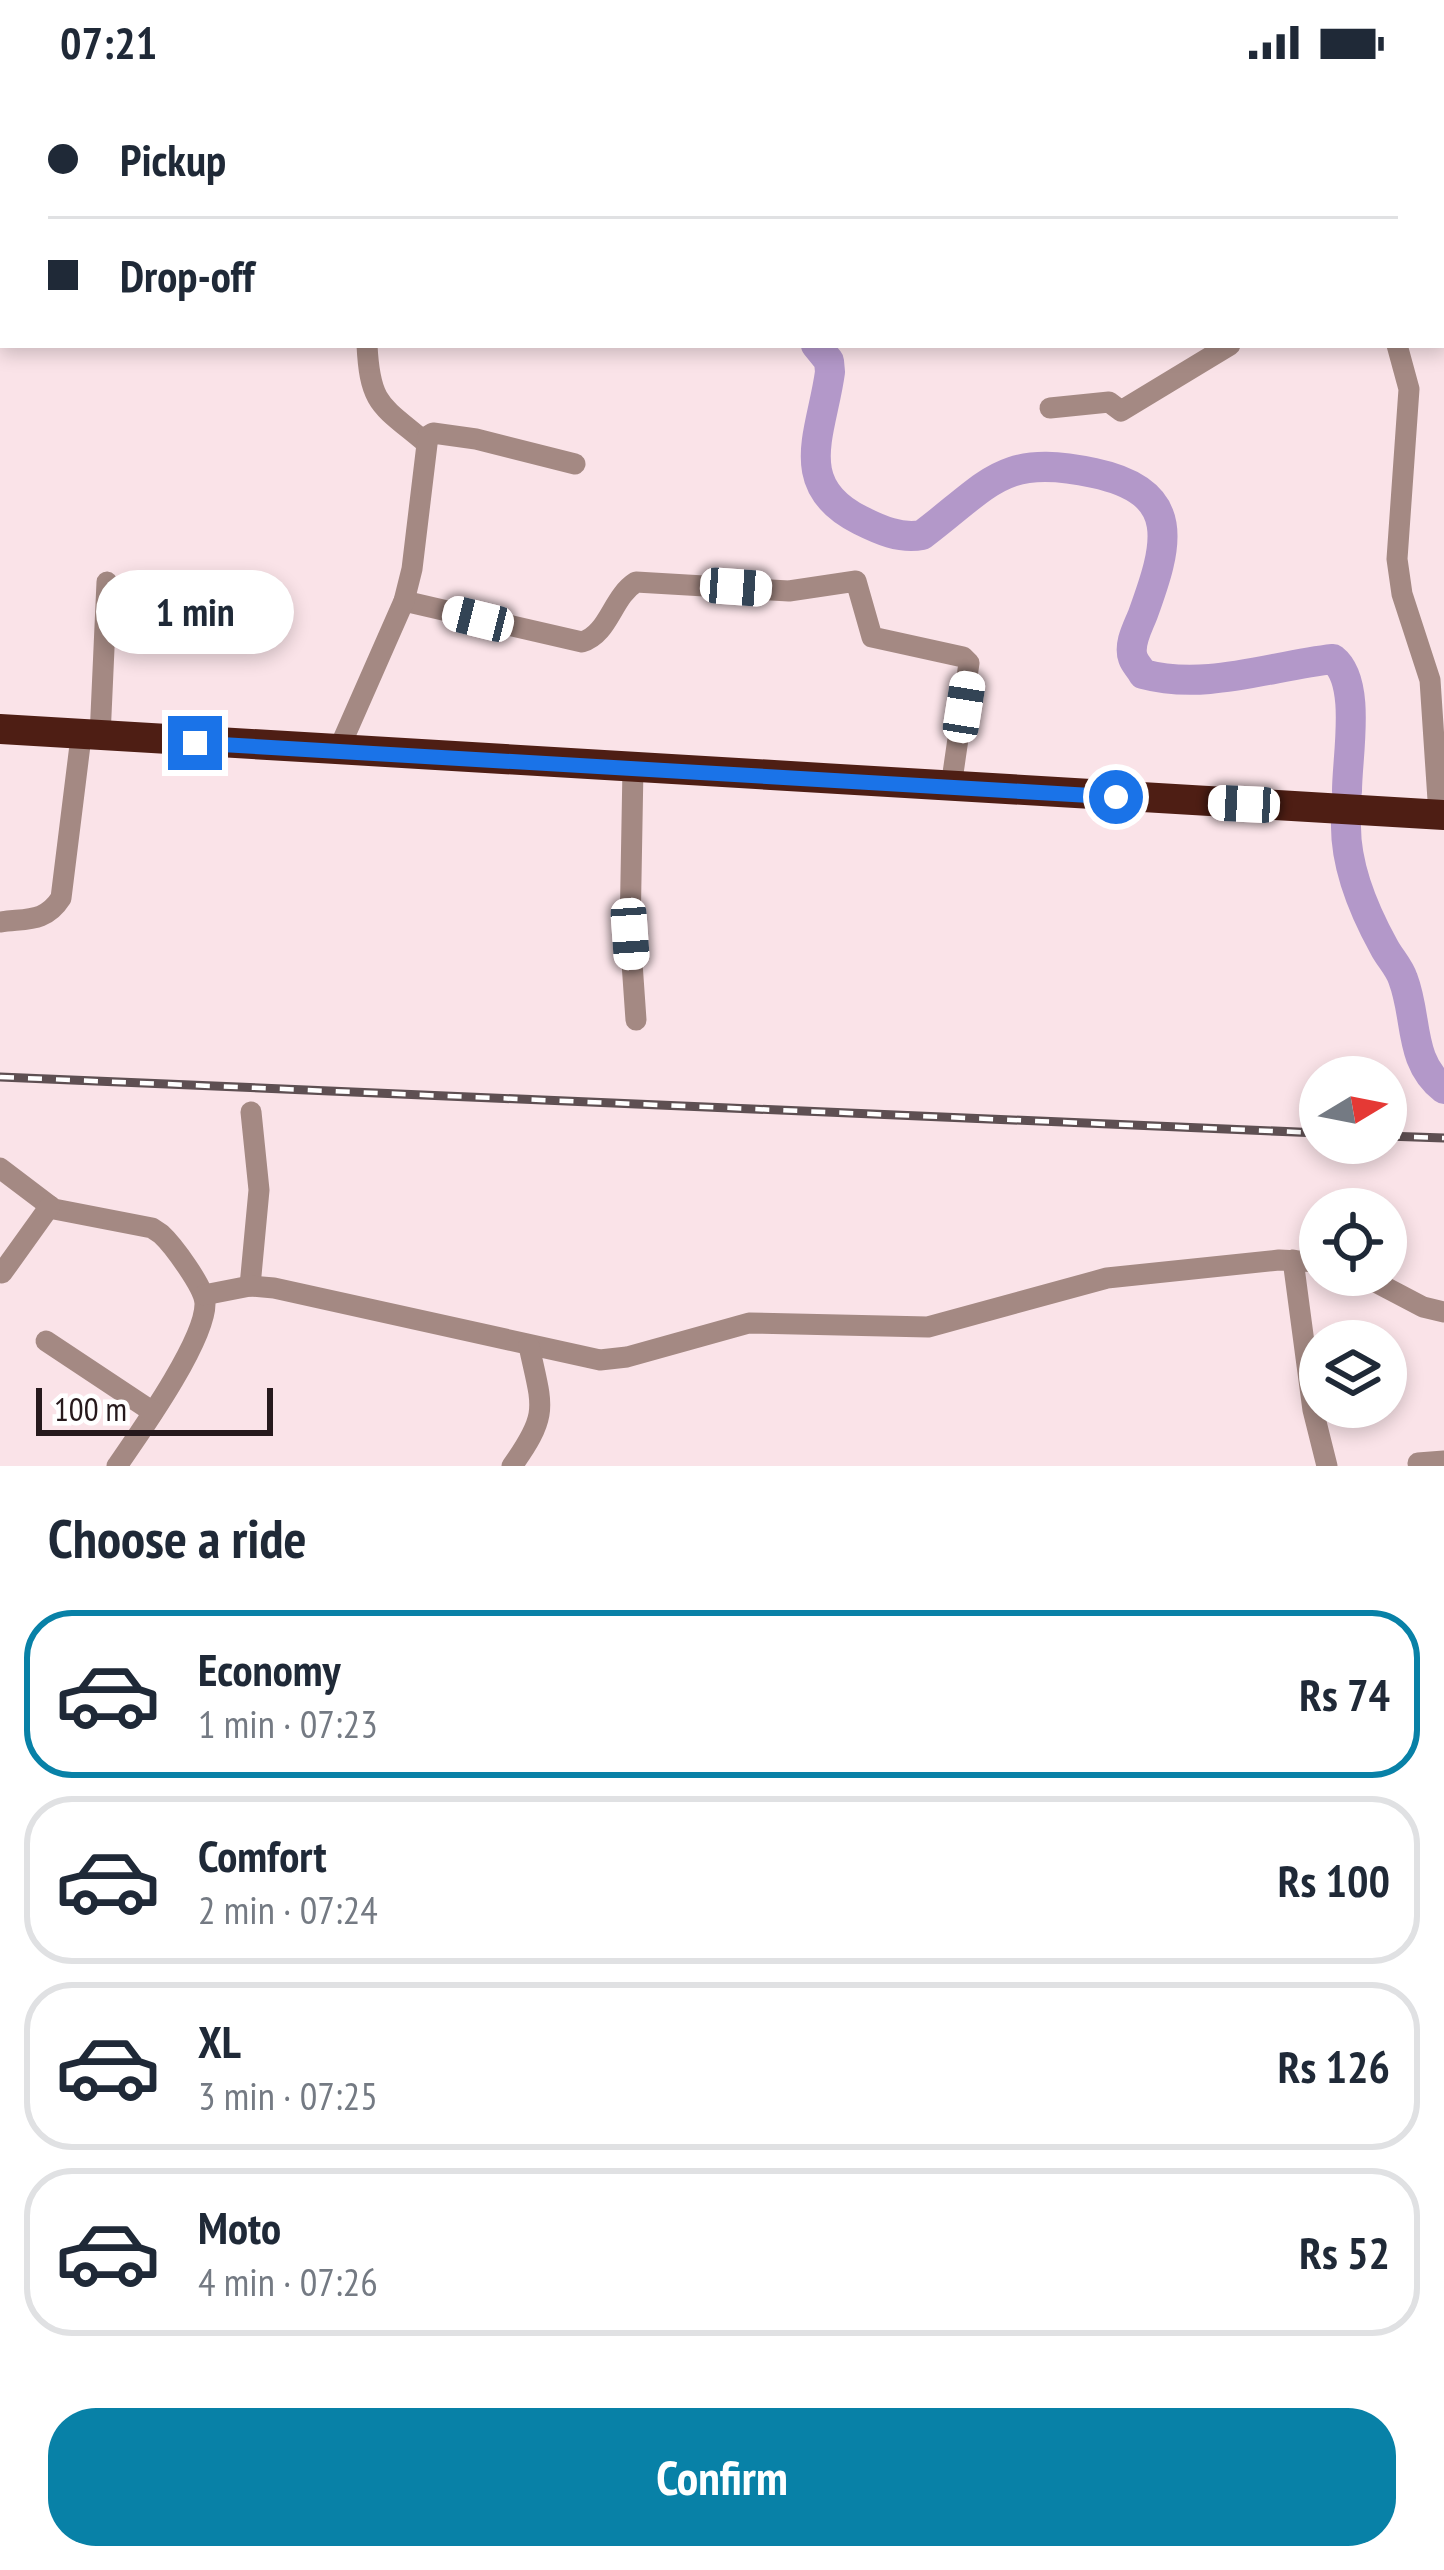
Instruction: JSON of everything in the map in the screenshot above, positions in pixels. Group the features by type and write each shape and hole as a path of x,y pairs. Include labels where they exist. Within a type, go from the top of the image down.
{"highway":[{"path":"0,729 1441,815"}],"street":[{"path":"367,348 374,395 425,442"},
{"path":"1050,409 1109,402 1121,412 1225,348"},
{"path":"1398,348 1409,389 1397,559 1402,594 1423,648 1441,815"},
{"path":"338,751 404,601 412,569 425,442 433,433 476,439 575,464"},
{"path":"404,601 582,642 597,635 618,598 636,582 789,591 856,580 872,637 968,660 951,787"},
{"path":"0,922 39,919 52,912 61,898 91,737 107,582"},
{"path":"1423,648 1444,634"},
{"path":"633,767 630,934 636,1020"},
{"path":"250,1286 259,1190 251,1112"},
{"path":"0,1168 50,1206 152,1228 169,1241 204,1295 204,1316 153,1412 117,1466"},
{"path":"2,1274 50,1206"},
{"path":"1293,1260 1313,1410 1327,1466"},
{"path":"204,1295 250,1286 614,1360 749,1323 928,1327 1107,1277 1299,1260"},
{"path":"1402,1296 1444,1312"},
{"path":"46,1341 153,1412"},
{"path":"512,1466 537,1431 542,1411 529,1346"},
{"path":"1418,1463 1444,1461"}],"waterway":[{"path":"818,348 829,361 830,372 818,436 818,474 838,506 883,530 914,536 922,535 982,487 1017,470 1038,467 1094,473 1143,493 1162,525 1159,566 1132,647 1143,674 1214,679 1333,659 1342,670 1350,702 1347,791"},
{"path":"1346,823 1357,887 1403,979 1419,1052 1444,1089"}],"railway":[{"path":"0,1077 1299,1132"},
{"path":"1407,1137 1444,1138"}],"route":[{"path":"195,743 1116,797"}]}
